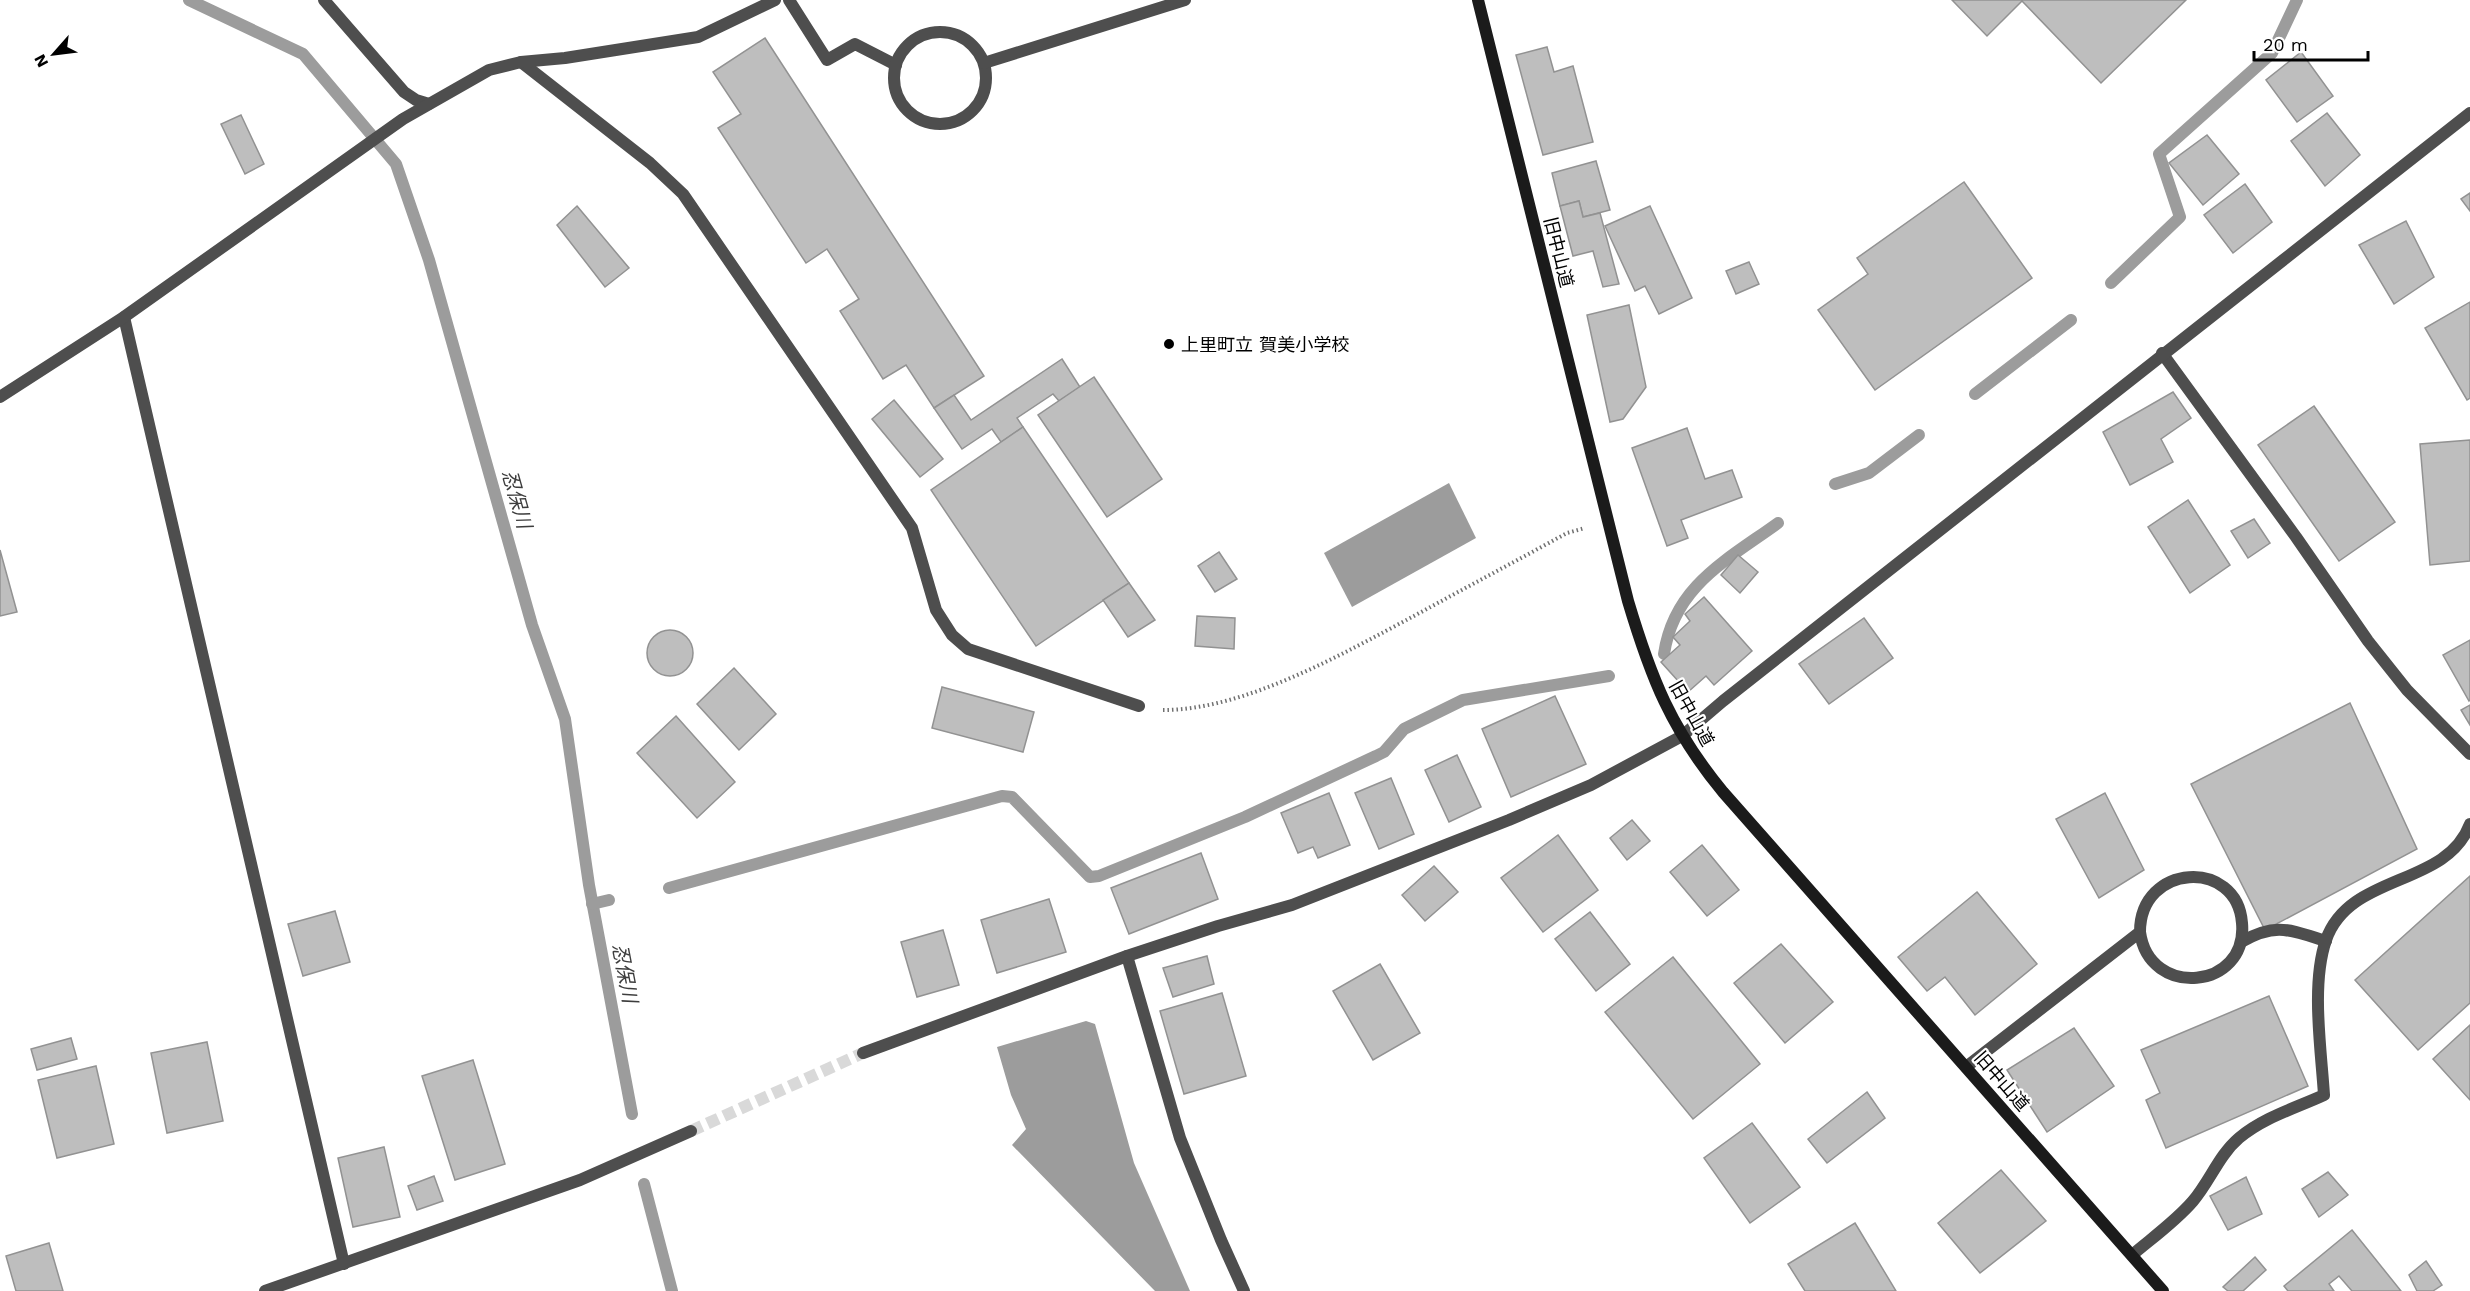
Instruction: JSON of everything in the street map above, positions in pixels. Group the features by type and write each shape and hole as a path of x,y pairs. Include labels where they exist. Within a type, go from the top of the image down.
{"main road":[{"name":"旧中山道","path":"1478,0 1642,648 1653,679 1682,736 1695,758 1723,792 2163,1291"}],"street":[{"path":"324,0 404,92 416,100 429,104"},
{"path":"0,397 124,317 396,124 489,70 521,62 565,58 699,37 775,0"},
{"path":"789,0 827,60 855,44 896,65"},
{"path":"984,63 1185,0"},
{"path":"940,31 950,32 968,41 984,63 987,76 985,89 980,102 964,118 943,124 920,119 901,102 895,89 896,65 908,44 919,36 940,31"},
{"path":"521,62 650,163 683,194 912,528 936,610 952,635 968,649 1138,706"},
{"path":"863,1053 1127,956 1292,905 1367,876 1591,785 1682,736 2162,353 2470,112"},
{"path":"124,317 344,1264"},
{"path":"2162,353 2296,537 2368,641 2408,690 2470,754"},
{"path":"2132,1255 2193,1202 2220,1160 2238,1138 2262,1121 2324,1095 2319,986 2326,941 2332,927 2342,913 2375,889 2443,859 2456,847 2470,824"},
{"path":"2241,942 2240,914 2232,896 2217,883 2198,877 2177,878 2166,882 2156,890 2143,910 2140,932 2145,950 2155,964 2171,975 2190,979 2212,975 2222,969 2230,961 2241,942 2258,932 2270,929 2292,931 2326,941"},
{"path":"1966,1067 2140,932"},
{"path":"1127,956 1180,1137 1244,1291"},
{"path":"265,1291 580,1180 691,1131"}],"path":[{"path":"1138,706 1155,710 1180,710 1219,703 1318,665 1567,533 1609,522"}],"shaded area":[{"path":"1449,483 1476,538 1352,607 1324,553"},
{"path":"1086,1021 1095,1024 1134,1163 1190,1291 1155,1291 1012,1145 1026,1129 1011,1095 997,1047"}],"building":[{"path":"1952,0 2186,0 2101,83 2022,1 1987,36"},
{"path":"765,38 984,376 934,408 906,365 883,379 840,311 859,299 827,249 806,263 718,128 741,114 713,72"},
{"path":"1547,47 1554,72 1573,66 1593,142 1543,155 1516,55"},
{"path":"2301,52 2333,96 2297,122 2266,80"},
{"path":"2327,113 2360,155 2325,186 2291,141"},
{"path":"241,115 264,164 245,174 221,124"},
{"path":"2207,135 2239,174 2203,205 2169,163"},
{"path":"1596,161 1610,210 1583,217 1579,201 1560,206 1552,173"},
{"path":"1964,182 2032,278 1875,390 1818,310 1868,274 1857,258"},
{"path":"2245,184 2272,222 2233,253 2204,215"},
{"path":"2470,193 2470,211 2461,199"},
{"path":"1579,201 1583,217 1600,213 1619,284 1603,287 1593,251 1573,256 1560,206"},
{"path":"577,206 629,268 605,287 557,225"},
{"path":"1650,206 1692,298 1659,314 1645,286 1635,291 1605,226"},
{"path":"2406,221 2434,277 2394,304 2359,245"},
{"path":"1749,262 1759,284 1736,294 1726,271"},
{"path":"2470,302 2470,398 2467,400 2425,328"},
{"path":"1629,305 1646,387 1623,419 1610,422 1587,315"},
{"path":"1062,359 1080,387 1059,401 1053,394 1017,418 1023,427 1001,442 992,429 962,449 934,408 954,395 971,420"},
{"path":"1094,377 1162,479 1107,517 1038,415"},
{"path":"2173,392 2191,418 2161,439 2173,462 2130,485 2103,432"},
{"path":"894,400 943,459 920,477 872,419"},
{"path":"2314,406 2395,522 2339,561 2258,445"},
{"path":"1023,427 1129,583 1036,646 931,490"},
{"path":"1687,428 1705,479 1732,470 1742,497 1681,520 1688,538 1667,546 1632,448"},
{"path":"2470,440 2470,561 2430,565 2420,444"},
{"path":"2188,500 2230,565 2190,593 2148,527"},
{"path":"2254,519 2270,543 2248,558 2231,531"},
{"path":"0,550 17,612 0,616"},
{"path":"1219,552 1237,579 1215,592 1198,566"},
{"path":"1738,555 1758,572 1740,593 1721,575"},
{"path":"1129,583 1155,620 1128,637 1103,600"},
{"path":"1704,597 1752,651 1714,685 1706,676 1688,692 1661,662 1680,645 1673,637 1690,621 1685,614"},
{"path":"1197,616 1235,618 1234,649 1195,646"},
{"path":"1864,618 1893,658 1829,704 1799,664"},
{"path":"670,630 686,637 693,653 686,669 670,676 654,669 647,653 654,637"},
{"path":"2470,640 2470,700 2469,701 2443,655"},
{"path":"734,668 776,714 739,750 697,704"},
{"path":"942,687 1034,712 1023,752 932,728"},
{"path":"1555,696 1586,764 1511,797 1482,729"},
{"path":"2350,703 2417,849 2265,930 2191,784"},
{"path":"2470,705 2470,725 2461,710"},
{"path":"676,716 735,782 697,818 637,753"},
{"path":"1457,755 1481,807 1449,822 1425,770"},
{"path":"1391,778 1414,834 1379,849 1355,793"},
{"path":"1329,793 1350,845 1318,858 1313,847 1298,853 1281,813"},
{"path":"2105,793 2144,870 2099,898 2056,819"},
{"path":"1632,820 1650,841 1627,860 1610,838"},
{"path":"1558,835 1598,890 1543,932 1501,878"},
{"path":"1702,845 1739,890 1707,916 1670,872"},
{"path":"1201,853 1218,899 1129,934 1111,888"},
{"path":"1434,866 1458,892 1425,921 1402,895"},
{"path":"2470,876 2470,1003 2418,1050 2355,980"},
{"path":"1977,892 2037,964 1975,1015 1945,977 1927,991 1898,957"},
{"path":"1049,899 1066,952 997,973 981,920"},
{"path":"335,911 350,962 303,976 288,924"},
{"path":"1590,912 1630,964 1596,991 1555,939"},
{"path":"943,930 959,985 917,997 901,942"},
{"path":"1781,944 1833,1002 1785,1043 1734,983"},
{"path":"1207,956 1214,984 1173,997 1163,968"},
{"path":"1673,957 1760,1064 1693,1119 1605,1012"},
{"path":"1380,964 1420,1033 1373,1060 1333,991"},
{"path":"1222,993 1246,1076 1184,1094 1160,1011"},
{"path":"2269,996 2308,1086 2166,1148 2146,1100 2160,1093 2141,1050"},
{"path":"2470,1025 2470,1100 2433,1059"},
{"path":"2074,1028 2114,1086 2047,1132 2007,1070"},
{"path":"71,1038 77,1059 37,1070 31,1049"},
{"path":"207,1042 223,1121 167,1133 151,1053"},
{"path":"473,1060 505,1164 455,1180 422,1076"},
{"path":"96,1066 114,1144 57,1158 38,1080"},
{"path":"1867,1092 1885,1118 1827,1163 1808,1139"},
{"path":"1752,1123 1800,1187 1750,1223 1704,1158"},
{"path":"384,1147 400,1217 353,1227 338,1158"},
{"path":"2001,1170 2046,1221 1980,1273 1938,1223"},
{"path":"2328,1172 2348,1195 2319,1217 2302,1189"},
{"path":"434,1176 443,1201 417,1210 408,1186"},
{"path":"2246,1177 2262,1214 2228,1230 2210,1196"},
{"path":"1855,1223 1896,1291 1805,1291 1788,1264"},
{"path":"2352,1230 2401,1291 2352,1291 2339,1276 2329,1284 2334,1291 2288,1291 2284,1286"},
{"path":"49,1243 63,1291 16,1291 6,1256"},
{"path":"2255,1257 2266,1270 2243,1291 2228,1291 2223,1287"},
{"path":"2426,1261 2442,1285 2433,1291 2417,1291 2409,1275"}],"waterway":[{"name":"忍保川","path":"189,0 303,54 396,164 429,260 532,625 565,719 589,885 632,1114"},
{"path":"2111,283 2180,217 2159,154 2272,53 2297,0"},
{"path":"1975,394 2071,320"},
{"path":"1835,484 1869,473 1919,435"},
{"path":"1664,654 1670,630 1691,592 1722,563 1778,523"},
{"path":"669,888 1002,796 1012,797 1090,877 1099,876 1245,817 1376,756 1384,752 1404,729 1463,700 1609,676"},
{"path":"592,904 609,900"},
{"name":"忍保川","path":"644,1184 672,1291"}],"tunnel":[{"path":"691,1131 863,1053"}],"place":[{"name":"上里町立 賀美小学校","path":"1169,344"}]}
